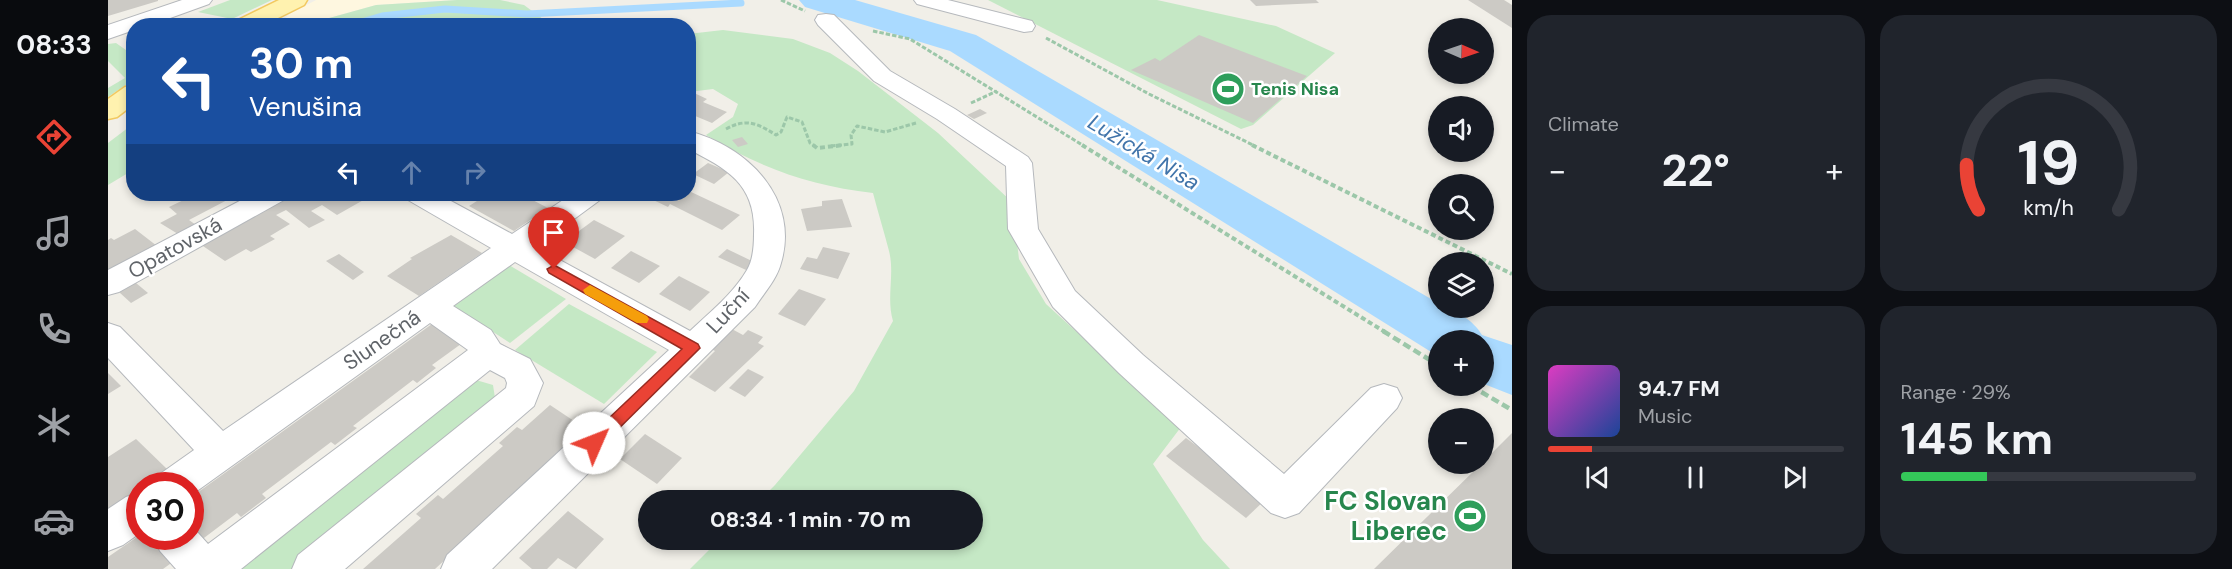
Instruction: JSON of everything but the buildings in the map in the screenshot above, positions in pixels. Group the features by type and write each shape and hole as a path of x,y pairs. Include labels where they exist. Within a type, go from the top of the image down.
{"main road":[{"path":"260,18 296,0"},
{"path":"108,111 126,98"}],"street":[{"path":"148,18 202,0"},
{"path":"924,0 1024,26"},
{"path":"826,20 882,76 946,114 1019,164 1023,229 1064,299 1131,364 1285,501 1384,398"},
{"path":"108,32 126,26"},
{"name":"Luční","path":"462,569 744,299 766,264 770,232 769,204 758,186 725,158 696,143"},
{"name":"Opatovská","path":"108,285 261,201"},
{"path":"431,201 693,348"},
{"name":"Slunečná","path":"194,472 580,201"},
{"path":"313,569 521,396 525,383 518,369 488,353 479,339 430,307"},
{"path":"108,336 221,453"},
{"path":"188,550 206,569 488,353"},
{"path":"108,532 126,520"}],"path":[{"path":"781,0 826,20 910,39 1428,359"},
{"path":"1024,26 1149,94 1512,274"},
{"path":"696,141 738,122 752,120 776,135 781,132 787,117 802,122 810,143 817,148 852,144 851,135 857,126 885,132"},
{"path":"1489,396 1512,410"}],"shaded area":[{"path":"316,0 455,0 376,5 329,18 285,18"}],"green space":[{"path":"230,0 272,0 234,18 198,12"},
{"path":"500,0 524,5 542,18 329,18 376,5"},
{"name":"Tenis Nisa","path":"988,0 1157,0 1276,26 1335,53 1253,125 1241,129"},
{"path":"723,30 793,39 830,53 858,71 938,133 1012,202 1019,259 1046,304 1181,427 1153,464 1203,540 1230,569 690,569 709,550 983,550 983,490 770,490 854,391 893,321 890,304 891,260 873,193 828,186 786,174 726,147 706,135 733,117 738,104 713,89 696,91 696,33"},
{"path":"116,43 126,50 126,85 108,97 108,88 125,78 108,61 108,44"},
{"path":"126,129 126,174 108,185 108,143"},
{"path":"509,265 566,299 510,343 452,305"},
{"path":"569,304 657,352 604,404 515,350"},
{"path":"476,380 493,385 495,398 296,569 240,569"}],"waterway":[{"name":"Lužická Nisa","path":"817,0 963,43 1439,330"},
{"path":"375,18 445,9 527,14 741,3"},
{"name":"Lužická Nisa","path":"1494,362 1512,372"}],"slow traffic":[{"path":"590,290 642,319"}],"place":[{"name":"Tenis Nisa","path":"1228,89"},
{"name":"FC Slovan Liberec","path":"1470,516"}],"route":[{"path":"554,269 693,348 594,443"}]}
